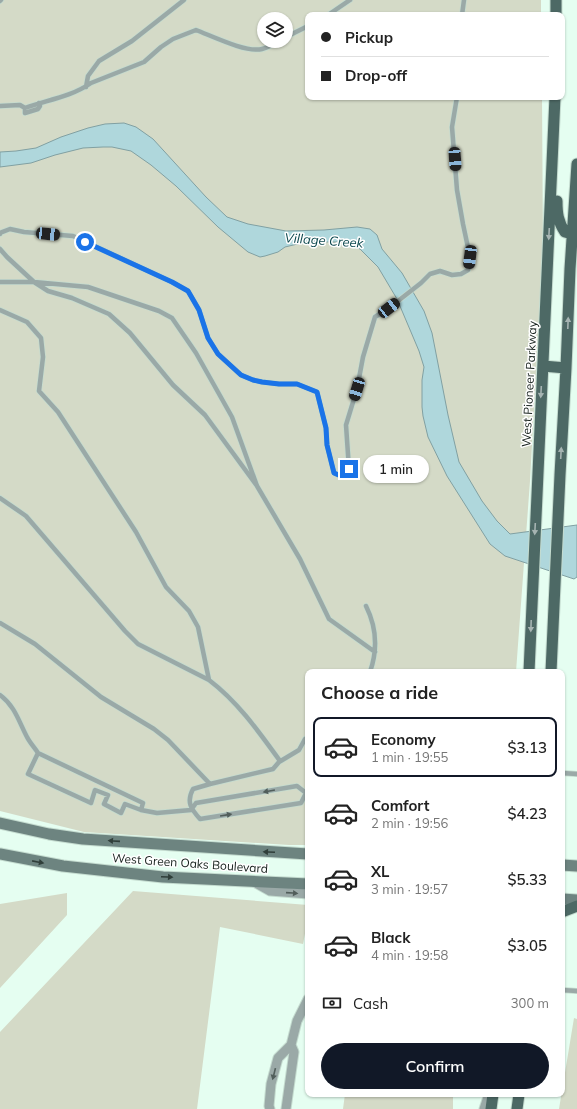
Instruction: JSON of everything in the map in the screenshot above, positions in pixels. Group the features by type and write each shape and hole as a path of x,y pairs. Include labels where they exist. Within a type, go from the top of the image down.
{"main road":[{"path":"556,0 556,12"},
{"name":"West Pioneer Parkway","path":"529,669 555,100"},
{"path":"554,131 559,152 558,218 564,232 574,234"},
{"path":"552,669 559,492 570,269 574,234 577,164"},
{"path":"542,366 566,368"},
{"name":"West Green Oaks Boulevard","path":"0,823 49,834 84,839 305,854"},
{"name":"West Green Oaks Boulevard","path":"0,854 63,866 140,875 305,884"},
{"path":"565,865 577,866"},
{"path":"565,898 577,900"},
{"path":"565,911 577,906"},
{"path":"491,1109 493,1097"},
{"path":"517,1109 519,1097"}],"street":[{"path":"251,880 270,891 305,894"},
{"path":"270,1109 271,1084 278,1058 291,1045 297,1021 305,1005"},
{"path":"286,1109 294,1052 291,1045"},
{"path":"484,1109 488,1097"}],"lane":[{"path":"86,87 88,76 99,61 132,41 184,0"},
{"path":"332,12 350,0"},
{"path":"462,12 464,0"},
{"path":"293,34 305,28"},
{"path":"0,106 20,105 25,108 63,97 86,87 91,83 144,62 173,39 196,30 242,48 253,50 265,48"},
{"path":"0,234 10,229 72,236 172,282 188,291 199,310 208,338 218,354 241,375 262,382 297,384 317,392 326,428 327,445 334,473 341,476 346,476 349,469 346,425 357,389 363,357 375,317 421,283 430,274 440,271 452,275 461,274 468,270 470,257 462,224 457,190 452,127 456,100"},
{"path":"0,249 34,282 48,291 72,298 109,314 130,333 173,385 205,415 257,486 300,560 330,619 375,652"},
{"path":"0,282 34,282 88,287 159,311 172,318 196,353 232,417 257,486"},
{"path":"0,310 27,322 41,338 43,357 39,390 58,412 119,505 136,532 166,587 189,611 198,627 209,680"},
{"path":"0,498 26,516 125,631 138,644 209,680 222,690 251,721 280,761"},
{"path":"366,606 374,627 375,658 371,669"},
{"path":"0,622 35,644 101,697 154,729 168,740 210,784"},
{"path":"0,695 14,710 28,738 38,753 144,803 141,810"},
{"path":"305,739 299,750 280,761 273,769 193,789 190,795 191,810 200,819 301,803 305,796"},
{"path":"38,753 28,774 91,803 96,790 108,795 104,804 121,813 125,804 141,810 157,813 191,810 196,803 297,786 305,792"},
{"path":"565,773 577,774"},
{"path":"565,990 577,991"}],"green space":[{"path":"0,0 541,0 541,12 305,12 305,100 542,100 543,246 530,481 516,669 305,669 305,845 84,832 0,811"},
{"path":"133,891 305,905 305,934 303,944 220,927 197,1109 0,1109 0,1032"},
{"path":"67,893 67,915 0,988 0,904"},
{"path":"574,1018 577,1019 577,1109 559,1109 561,1097 565,1097 565,1073"},
{"path":"345,1097 453,1097 453,1109 343,1109"}],"water":[{"name":"Village Creek","path":"124,123 136,127 153,139 206,197 227,217 248,224 286,231 357,227 370,229 377,235 382,249 402,273 424,311 432,333 459,462 482,501 497,521 510,534 577,525 577,577 574,579 505,556 490,544 447,476 428,437 422,407 422,380 424,367 419,351 397,299 378,267 360,249 343,242 317,241 285,247 278,252 260,257 248,252 218,227 176,186 151,165 131,151 112,147 83,148 31,163 0,167 0,152 36,148 61,137 88,128 105,124"}],"route":[{"path":"85,242 172,282 188,291 199,310 208,338 218,354 241,375 262,382 297,384 317,392 326,428 327,445 334,473 341,476 346,476 349,469"}]}
